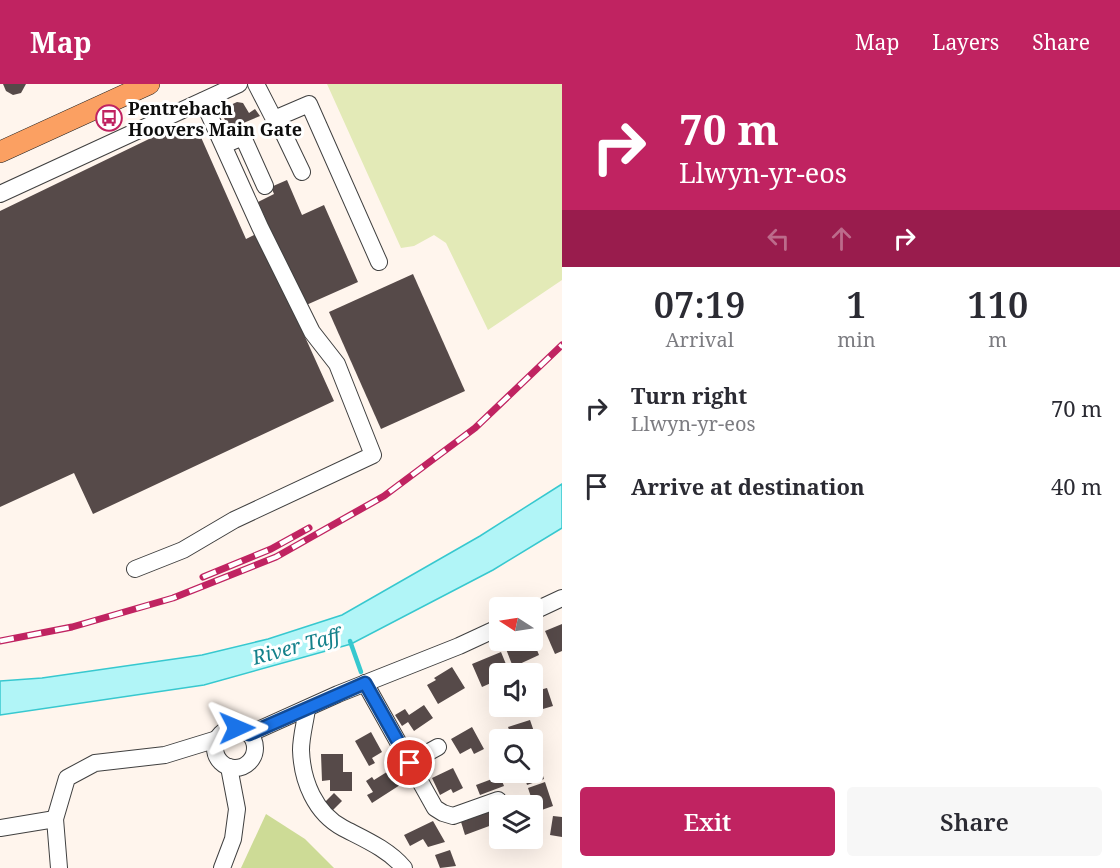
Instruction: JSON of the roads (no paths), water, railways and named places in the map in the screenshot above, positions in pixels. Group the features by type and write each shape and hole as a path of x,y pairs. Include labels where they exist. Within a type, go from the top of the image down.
{"main road":[{"path":"0,152 148,84"}],"street":[{"path":"0,194 239,84"},
{"path":"256,84 274,119 279,123 302,172"},
{"path":"135,569 183,550 234,520 373,455 337,364 312,332 203,101"},
{"path":"274,119 309,105 379,262"},
{"path":"224,145 243,137 265,186"},
{"path":"543,607 562,598"},
{"path":"249,734 489,632"},
{"path":"365,683 435,808 453,816 489,803"},
{"path":"306,709 301,751 309,791 330,820 360,835 397,860 404,868"},
{"path":"177,752 224,764 240,767 252,759 255,746 249,734 243,730 224,731 217,739 215,749 224,764 237,809 233,839 222,868"},
{"path":"59,868 55,819 67,778 94,764 129,761 177,752 217,739"},
{"path":"410,763 438,747"},
{"path":"0,828 55,819"}],"water":[{"name":"River Taff","path":"562,484 562,528 493,570 351,644 204,685 0,715 0,681 42,678 202,655 268,639 342,615 480,536"}],"waterway":[{"name":"River Taff","path":"350,641 361,672"}],"railway":[{"path":"0,641 72,627 173,598 276,557 384,496 475,428 562,345"},
{"path":"203,577 271,549 309,528"}],"place":[{"name":"Pentrebach Hoovers Main Gate","path":"109,118"}]}
